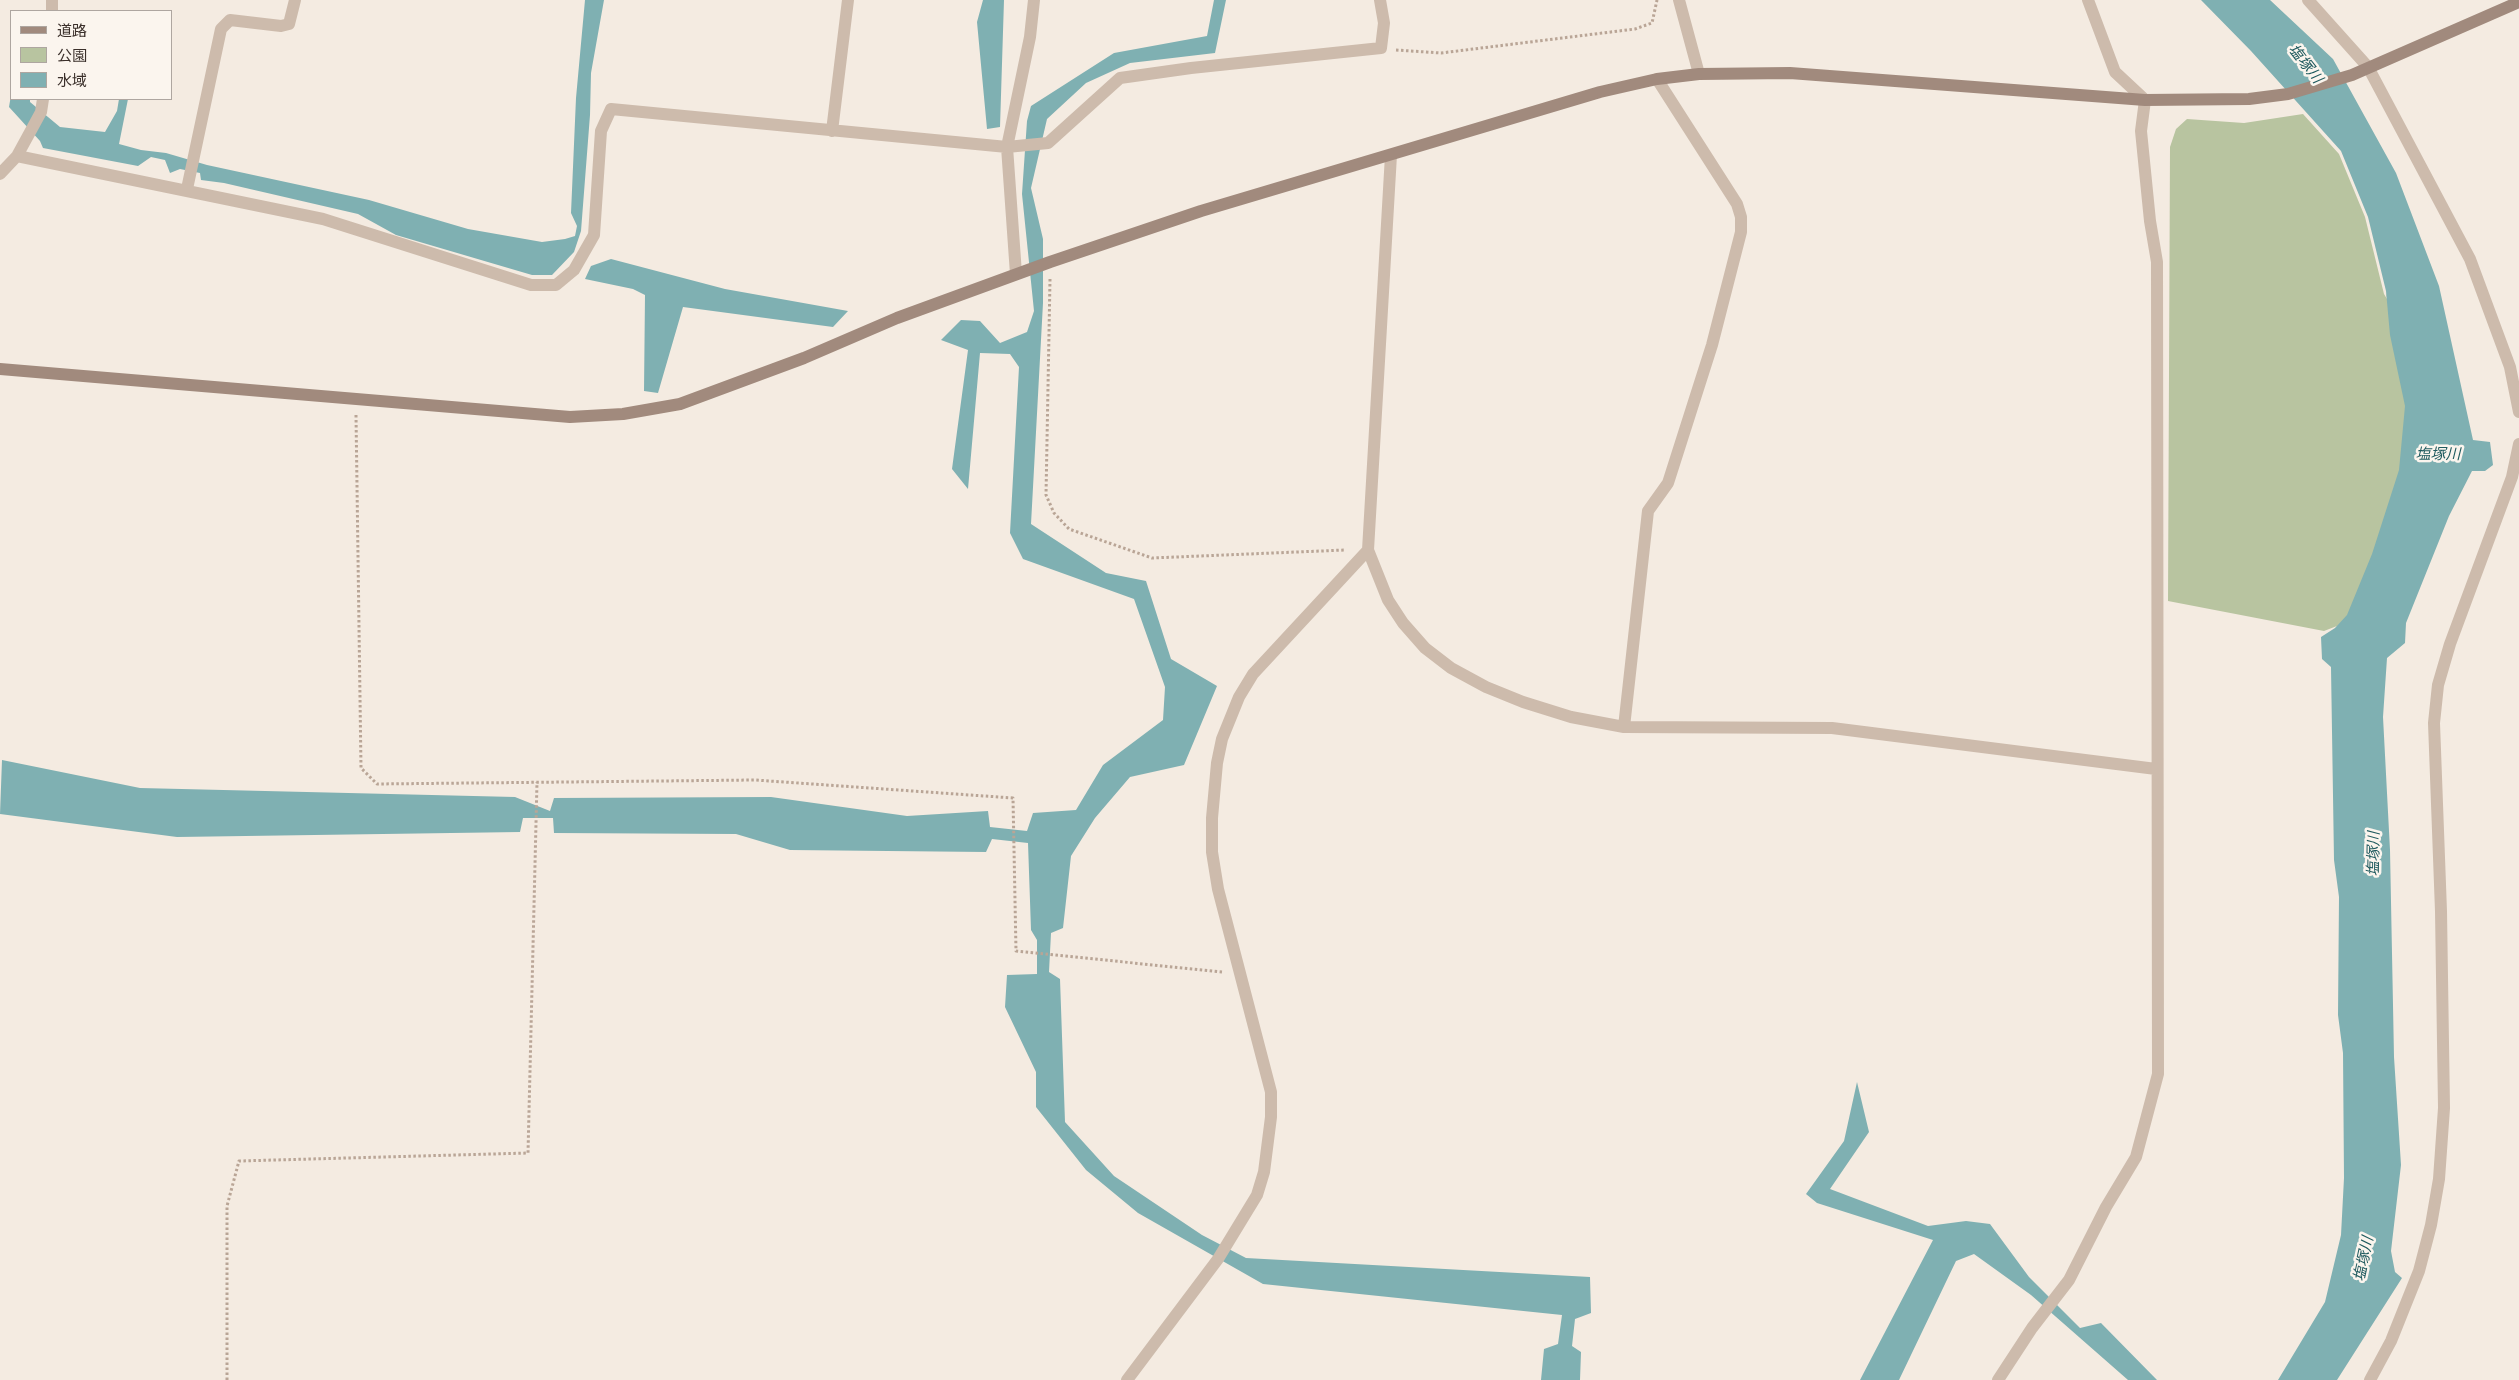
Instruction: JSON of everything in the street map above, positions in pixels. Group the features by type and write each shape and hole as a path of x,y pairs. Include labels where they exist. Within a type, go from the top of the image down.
{"street":[{"path":"187,189 221,29 230,20 281,26 289,24 295,0"},
{"path":"832,131 848,0"},
{"path":"1016,274 1007,147 1030,37 1034,0"},
{"path":"17,156 187,189 324,219 531,285 556,285 574,270 594,234 602,131 611,109 1007,147 1048,144 1120,78 1191,68 1381,48 1384,23 1380,0"},
{"path":"1679,0 1699,74"},
{"path":"2088,0 2115,72 2145,100"},
{"path":"2308,0 2368,68 2470,259 2510,367 2519,412"},
{"path":"0,370 570,417 623,414 680,404 804,358 897,318 1050,262 1201,211 1600,92 1657,79 1699,74 1790,73 2145,100 2250,99 2288,94 2352,75 2519,2"},
{"path":"1624,727 1648,510 1668,483 1712,345 1741,232 1741,217 1737,204 1657,79"},
{"path":"0,174 17,156 41,112 43,100"},
{"path":"1998,1380 2032,1328 2069,1280 2106,1207 2136,1157 2158,1074 2156,769 2157,262 2150,221 2141,131 2145,100"},
{"path":"1391,155 1368,550 1388,600 1403,623 1425,648 1451,668 1486,687 1523,702 1571,717 1624,727 1832,728 2156,769"},
{"path":"2370,1380 2391,1341 2419,1271 2431,1225 2438,1179 2444,1108 2441,911 2434,723 2438,685 2450,644 2512,477 2519,444"},
{"path":"1127,1380 1218,1259 1257,1195 1264,1172 1271,1117 1271,1092 1218,889 1212,852 1213,808 1222,739 1239,697 1253,674 1368,550"}],"path":[{"path":"1381,48 1441,53 1635,30 1652,23 1657,0"},
{"path":"1050,262 1046,495 1054,513 1069,529 1152,558 1368,550"},
{"path":"356,399 360,768 377,784 755,780 1013,798 1016,951 1240,973"},
{"path":"227,1380 227,1206 239,1161 528,1153 537,782"}],"green space":[{"path":"2303,114 2339,154 2365,217 2384,294 2387,299 2386,292 2427,432 2357,609 2335,628 2337,626 2324,631 2168,601 2170,147 2176,129 2187,119 2244,123"}],"water":[{"path":"585,0 604,0 591,73 590,115 581,231 574,252 552,275 532,275 396,235 358,214 224,183 201,180 200,173 180,169 170,173 165,160 151,157 138,166 43,148 40,141 9,107 10,100 30,100 60,127 105,132 117,111 119,100 128,100 119,144 369,200 468,229 542,242 575,236 577,226 571,213 576,98"},
{"path":"983,0 1004,0 1000,127 987,129 977,22"},
{"path":"1214,0 1226,0 1215,53 1130,63 1086,83 1047,119 1031,188 1043,239 1043,303 1031,524 1106,573 1146,581 1171,659 1217,686 1184,765 1130,777 1095,818 1071,856 1063,928 1051,933 1049,972 1060,979 1065,1122 1114,1176 1202,1235 1246,1258 1590,1277 1591,1313 1575,1319 1572,1346 1581,1352 1580,1380 1541,1380 1544,1349 1558,1344 1562,1315 1263,1284 1138,1213 1086,1170 1036,1107 1036,1072 1005,1007 1007,975 1037,974 1037,940 1031,930 1028,843 992,839 986,852 790,850 736,834 554,833 553,818 523,818 520,832 177,837 0,814 2,760 140,788 515,797 550,811 554,798 771,797 907,816 988,811 990,827 1027,831 1033,813 1076,810 1103,765 1163,720 1165,687 1134,599 1023,559 1010,533 1019,367 1010,354 980,353 968,489 952,469 968,350 941,340 961,320 980,321 1000,343 1027,332 1034,311 1022,194 1027,121 1031,106 1114,53 1207,36"},
{"name":"塩塚川","path":"2201,0 2270,0 2333,59 2396,173 2439,286 2473,440 2490,442 2493,465 2485,471 2472,471 2449,516 2406,623 2405,643 2387,658 2383,717 2390,850 2394,1057 2401,1165 2391,1251 2395,1272 2402,1278 2337,1380 2278,1380 2325,1302 2341,1235 2344,1178 2343,1053 2338,1015 2339,897 2334,860 2331,667 2322,659 2321,637 2335,628 2347,615 2372,554 2399,470 2405,406 2390,335 2386,291 2368,217 2341,151 2251,51"},
{"path":"611,259 725,289 848,311 833,327 683,307 658,393 644,391 645,295 633,289 585,279 591,266"},
{"path":"1857,1082 1869,1132 1830,1189 1928,1226 1966,1221 1990,1224 2029,1277 2080,1328 2101,1323 2157,1380 2128,1380 2031,1295 1974,1254 1956,1261 1899,1380 1860,1380 1933,1240 1817,1203 1806,1194 1844,1141"}]}
